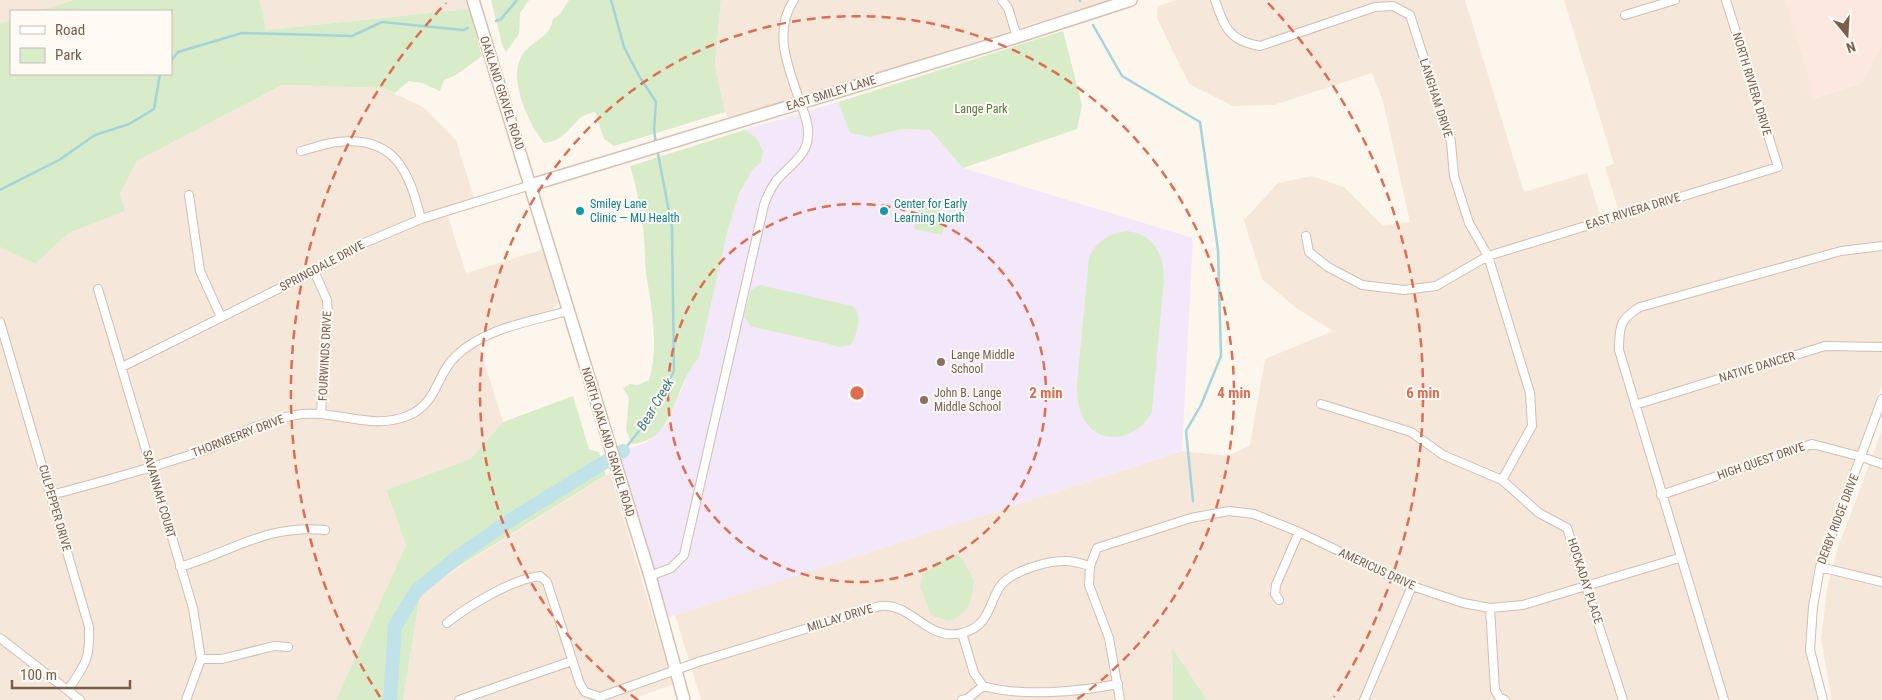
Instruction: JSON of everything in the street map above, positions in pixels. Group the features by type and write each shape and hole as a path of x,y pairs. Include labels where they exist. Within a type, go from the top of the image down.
{"street":[{"name":"OAKLAND GRAVEL ROAD","path":"473,0 531,185"},
{"path":"650,576 671,568 684,555 764,204 776,182 796,161 807,144 806,118 784,49 782,30 787,10 794,0"},
{"path":"1002,0 1008,8 1017,37"},
{"name":"EAST SMILEY LANE","path":"531,185 1017,37 1131,0"},
{"name":"LANGHAM DRIVE","path":"1215,0 1221,19 1233,37 1244,44 1260,46 1375,7 1393,6 1410,15 1451,142 1457,185 1469,223 1488,256 1530,393 1532,426 1502,480"},
{"path":"1625,15 1675,0"},
{"name":"NORTH RIVIERA DRIVE","path":"1726,0 1778,167"},
{"path":"301,151 337,142 360,141 381,147 397,160 409,177 421,219"},
{"name":"EAST RIVIERA DRIVE","path":"1306,236 1309,252 1328,267 1362,285 1395,289 1436,286 1488,256 1778,167"},
{"name":"SPRINGDALE DRIVE","path":"122,368 314,271 362,244 421,219 531,185"},
{"name":"NORTH OAKLAND GRAVEL ROAD","path":"531,185 567,311 650,576 684,700"},
{"path":"190,195 200,271 221,318"},
{"path":"1724,700 1619,350 1619,332 1626,315 1640,307 1841,251 1882,246"},
{"name":"FOURWINDS DRIVE","path":"314,271 327,300 328,314 322,413"},
{"name":"SAVANNAH COURT","path":"98,289 193,608 201,659 186,700"},
{"name":"THORNBERRY DRIVE","path":"51,495 150,468 213,447 276,419 322,413 373,421 392,421 409,416 423,407 433,395 454,358 467,346 482,337 567,311"},
{"name":"CULPEPPER DRIVE","path":"0,322 89,627 90,651 84,667 68,690"},
{"name":"NATIVE DANCER","path":"1635,405 1825,346 1882,347"},
{"name":"DERBY RIDGE DRIVE","path":"1823,700 1810,650 1813,607 1820,567 1882,399"},
{"name":"HOCKADAY PLACE","path":"1321,404 1411,432 1443,455 1502,480 1539,513 1567,528 1623,700"},
{"name":"HIGH QUEST DRIVE","path":"1661,495 1812,444 1882,464"},
{"name":"AMERICUS DRIVE","path":"1090,566 1097,548 1191,518 1229,511 1254,514 1298,532 1412,586 1463,603 1490,608 1523,605 1680,558"},
{"path":"180,566 208,559 254,538 274,532 303,528 325,530"},
{"path":"1279,600 1276,594 1276,586 1298,532"},
{"path":"1118,684 1087,690 1002,691 983,686 974,673 962,633 979,624 986,617 998,589 1010,577 1057,561 1073,561 1090,566 1089,585 1109,638 1118,684 1120,700"},
{"path":"1820,567 1882,582"},
{"name":"MILLAY DRIVE","path":"447,622 460,612 529,577 540,576 547,582 580,684 585,692 600,697 675,671 880,606 891,605 901,608 912,614 927,628 937,632 962,633"},
{"path":"1364,700 1412,586"},
{"path":"1490,608 1495,690 1499,697 1505,700"},
{"path":"0,638 80,700"},
{"path":"201,659 222,659 274,646 288,647"},
{"path":"458,700 572,661"},
{"path":"962,700 983,686"}],"shaded area":[{"path":"0,0 74,0 42,10 10,10 10,20 0,24"},
{"path":"260,0 466,0 469,9 266,30"},
{"path":"721,0 1110,0 729,118 725,112 715,65"},
{"path":"1177,0 1465,0 1524,192 1587,173 1600,214 1618,208 1605,167 1614,164 1564,0 1786,0 1815,98 1861,83 1882,46 1882,385 1817,567 1810,615 1814,680 1819,700 1207,700 1172,649 1173,700 701,700 675,615 1182,451 1228,456 1250,445 1265,359 1333,331 1296,308 1262,279 1244,220 1278,183 1312,176 1344,187 1383,226 1410,222 1383,101 1372,73 1274,105 1233,106 1189,84 1157,18 1158,6"},
{"path":"1786,0 1882,0 1882,46 1861,83 1814,98"},
{"path":"282,85 383,88 423,107 456,140 474,198 445,207 466,273 544,249 558,303 553,309 484,330 474,336 479,345 503,422 470,459 386,490 406,545 336,700 0,700 0,247 35,264 69,233 125,211 120,194 137,161"},
{"name":"Lange Middle School","path":"838,102 850,133 870,137 902,129 930,130 963,168 1193,238 1182,451 666,618 619,452 646,443 668,423 691,366 699,358 728,229 739,194 751,172 761,162 756,137 744,130"},
{"path":"1882,430 1882,700 1832,700 1821,639 1827,588 1837,550"},
{"path":"610,473 673,685 628,700 403,700 421,591"}],"green space":[{"path":"74,0 260,0 266,30 469,9 482,56 456,75 444,80 440,91 422,83 409,81 395,93 383,88 282,85 137,161 120,194 125,211 69,233 35,264 0,247 0,24 10,20 10,75 172,75 172,10 42,10"},
{"path":"491,0 529,0 520,13 519,34 506,52 503,47"},
{"path":"569,0 721,0 715,65 725,112 614,146 604,139 595,112 580,118 560,138 544,143 531,122 520,95 517,81 518,68 521,57 529,47 550,29 553,19 560,14"},
{"name":"Lange Park","path":"1063,31 1082,105 1077,129 963,168 930,130 902,129 870,137 850,133 838,102"},
{"path":"744,130 756,137 763,151 761,162 751,172 739,194 728,229 699,358 690,370 673,410 658,433 647,440 632,444 626,430 629,398 623,388 630,384 638,385 649,380 654,353 654,340 642,220 630,166"},
{"path":"920,206 947,212 942,235 914,229"},
{"path":"1126,231 1143,236 1155,246 1162,261 1164,279 1152,411 1140,427 1123,436 1114,437 1096,432 1085,421 1079,406 1077,385 1089,257 1095,247 1104,239"},
{"path":"760,285 852,306 856,310 859,319 851,345 841,347 750,326 744,316 751,290"},
{"path":"573,396 589,449 599,452 606,475 421,590 403,700 336,700 406,545 386,490 470,459 503,422"},
{"path":"957,555 962,559 974,580 971,600 966,610 949,621 931,615 920,587 923,574 942,561"},
{"path":"1172,648 1207,700 1173,700"}],"waterway":[{"path":"496,21 501,19 517,0"},
{"name":"Bear Creek","path":"611,0 624,47 639,76 656,102 654,130 656,144"},
{"path":"172,60 178,52 242,33 352,36 382,22 463,30 468,28"},
{"path":"1093,25 1122,76 1200,122 1218,250 1221,356 1201,405 1186,431 1193,501"},
{"path":"0,190 59,160 95,135 129,124 154,109 160,75"},
{"name":"Bear Creek","path":"623,451 649,419 674,371 672,227 657,149"},
{"name":"Bear Creek","path":"390,700 395,626 417,590 460,555 509,521 623,451"}],"place":[{"name":"Smiley Lane Clinic — MU Health","path":"580,211"},
{"name":"Center for Early Learning North","path":"884,211"},
{"name":"Lange Middle School","path":"941,362"},
{"name":"John B. Lange Middle School","path":"924,400"}]}
